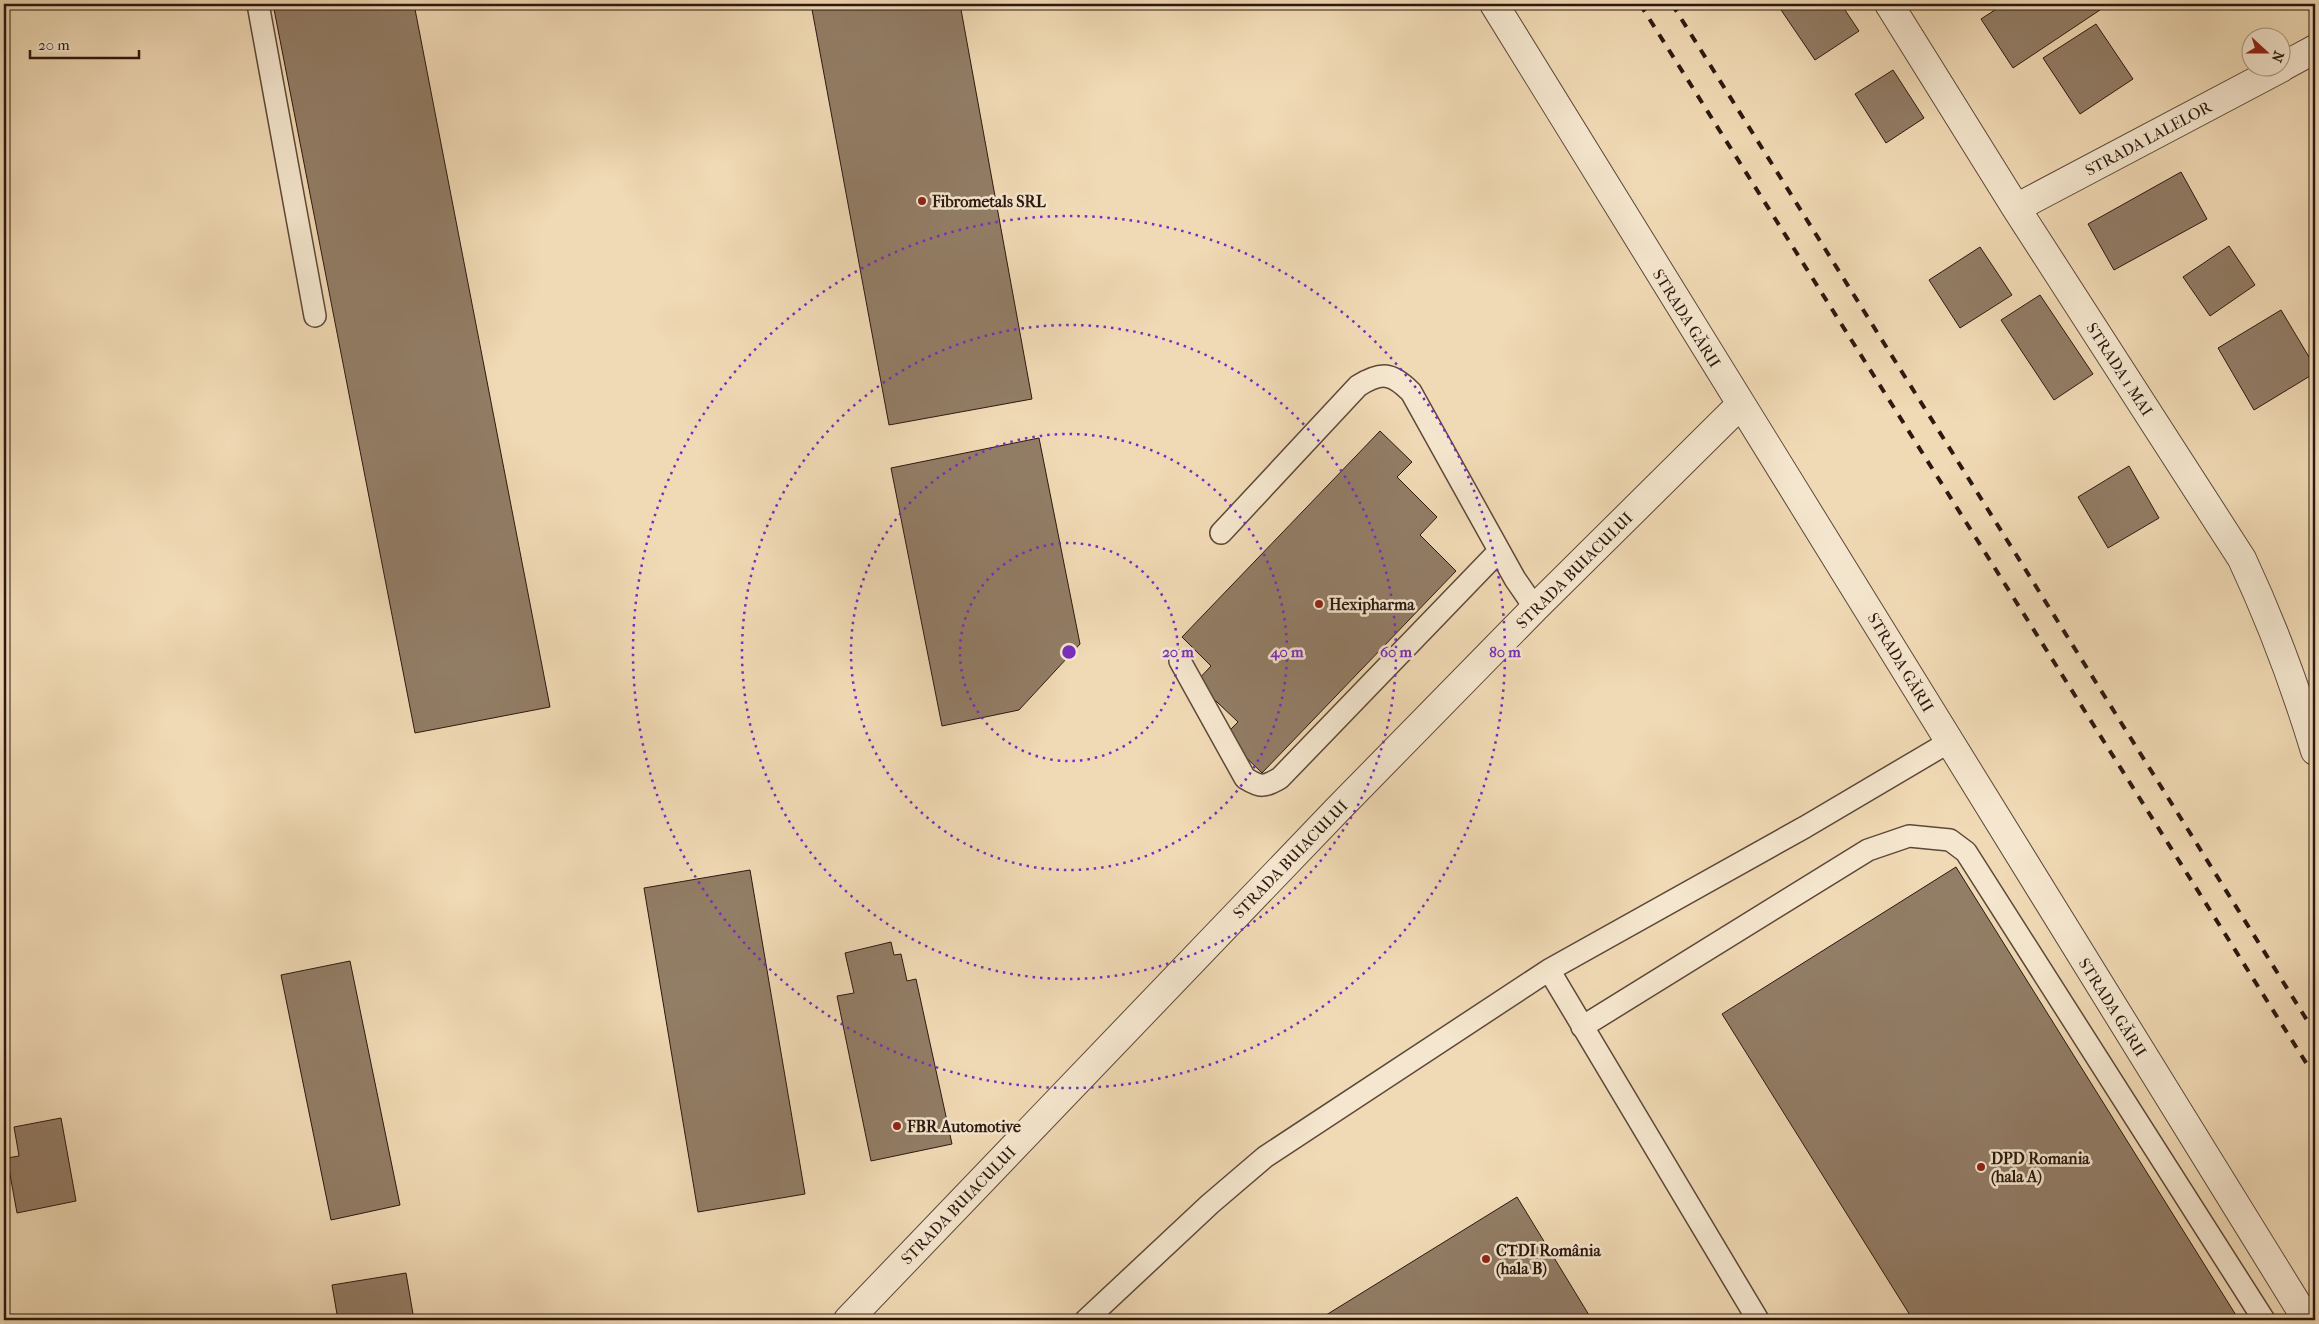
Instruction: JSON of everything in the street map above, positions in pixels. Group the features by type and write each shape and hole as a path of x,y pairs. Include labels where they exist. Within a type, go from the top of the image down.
{"street":[{"name":"STRADA GĂRII","path":"1494,4 1740,405 1809,511 2307,1320"},
{"name":"STRADA 1 MAI","path":"1889,4 2016,208 2242,559 2307,694 2315,751"},
{"name":"STRADA LALELOR","path":"2292,61 2315,49"},
{"name":"STRADA LALELOR","path":"2016,208 2260,78"},
{"name":"STRADA BUIACULUI","path":"848,1320 1331,816 1740,405"}],"lane":[{"path":"258,4 315,316"},
{"path":"1221,534 1358,386 1373,377 1386,376 1398,379 1411,392 1515,579 1536,608"},
{"path":"1180,661 1246,778 1255,785 1266,786 1280,778 1499,551"},
{"path":"1086,1320 1210,1204 1265,1157 1549,970 1805,827 1950,742"},
{"path":"1582,1027 1868,850 1909,836 1950,840 1966,852 2264,1320"},
{"path":"1549,970 1758,1320"}],"building":[{"path":"273,4 414,4 550,707 415,733"},
{"name":"Fibrometals SRL","path":"811,4 960,4 1032,399 889,425"},
{"path":"1777,4 1841,4 1859,31 1815,60"},
{"path":"2004,4 2109,4 2013,68 1981,19"},
{"path":"2096,24 2133,79 2080,114 2043,58"},
{"path":"1893,70 1924,118 1886,143 1855,94"},
{"path":"2181,172 2207,219 2114,270 2088,224"},
{"path":"2229,246 2255,285 2210,316 2183,277"},
{"path":"1980,247 2012,295 1960,328 1929,280"},
{"path":"2040,295 2093,374 2054,400 2001,320"},
{"path":"2281,310 2315,367 2315,373 2254,410 2218,348"},
{"name":"Hexipharma","path":"1380,431 1412,462 1397,477 1437,517 1420,535 1456,571 1262,773 1224,736 1238,722 1196,682 1211,666 1182,637"},
{"path":"1039,438 1080,644 1019,710 942,726 891,468"},
{"path":"2129,466 2159,518 2108,548 2078,497"},
{"name":"DPD Romania (hala A)","path":"1956,867 2239,1320 1913,1320 1722,1014"},
{"path":"750,870 805,1194 698,1212 644,888"},
{"path":"891,942 894,955 901,954 907,981 916,979 952,1144 871,1161 837,996 854,993 845,953"},
{"path":"350,961 400,1205 331,1220 281,975"},
{"path":"61,1118 76,1201 17,1213 7,1158 19,1156 14,1127"},
{"name":"CTDI România (hala B)","path":"1517,1197 1592,1320 1318,1320"},
{"path":"406,1273 414,1320 338,1320 332,1285"}],"railway":[{"path":"1640,4 2315,1077"},
{"path":"1672,4 2315,1033"}],"place":[{"name":"Fibrometals SRL","path":"922,201"},
{"name":"Hexipharma","path":"1319,604"},
{"name":"FBR Automotive","path":"897,1126"},
{"name":"DPD Romania (hala A)","path":"1981,1167"},
{"name":"CTDI România (hala B)","path":"1486,1259"}]}
